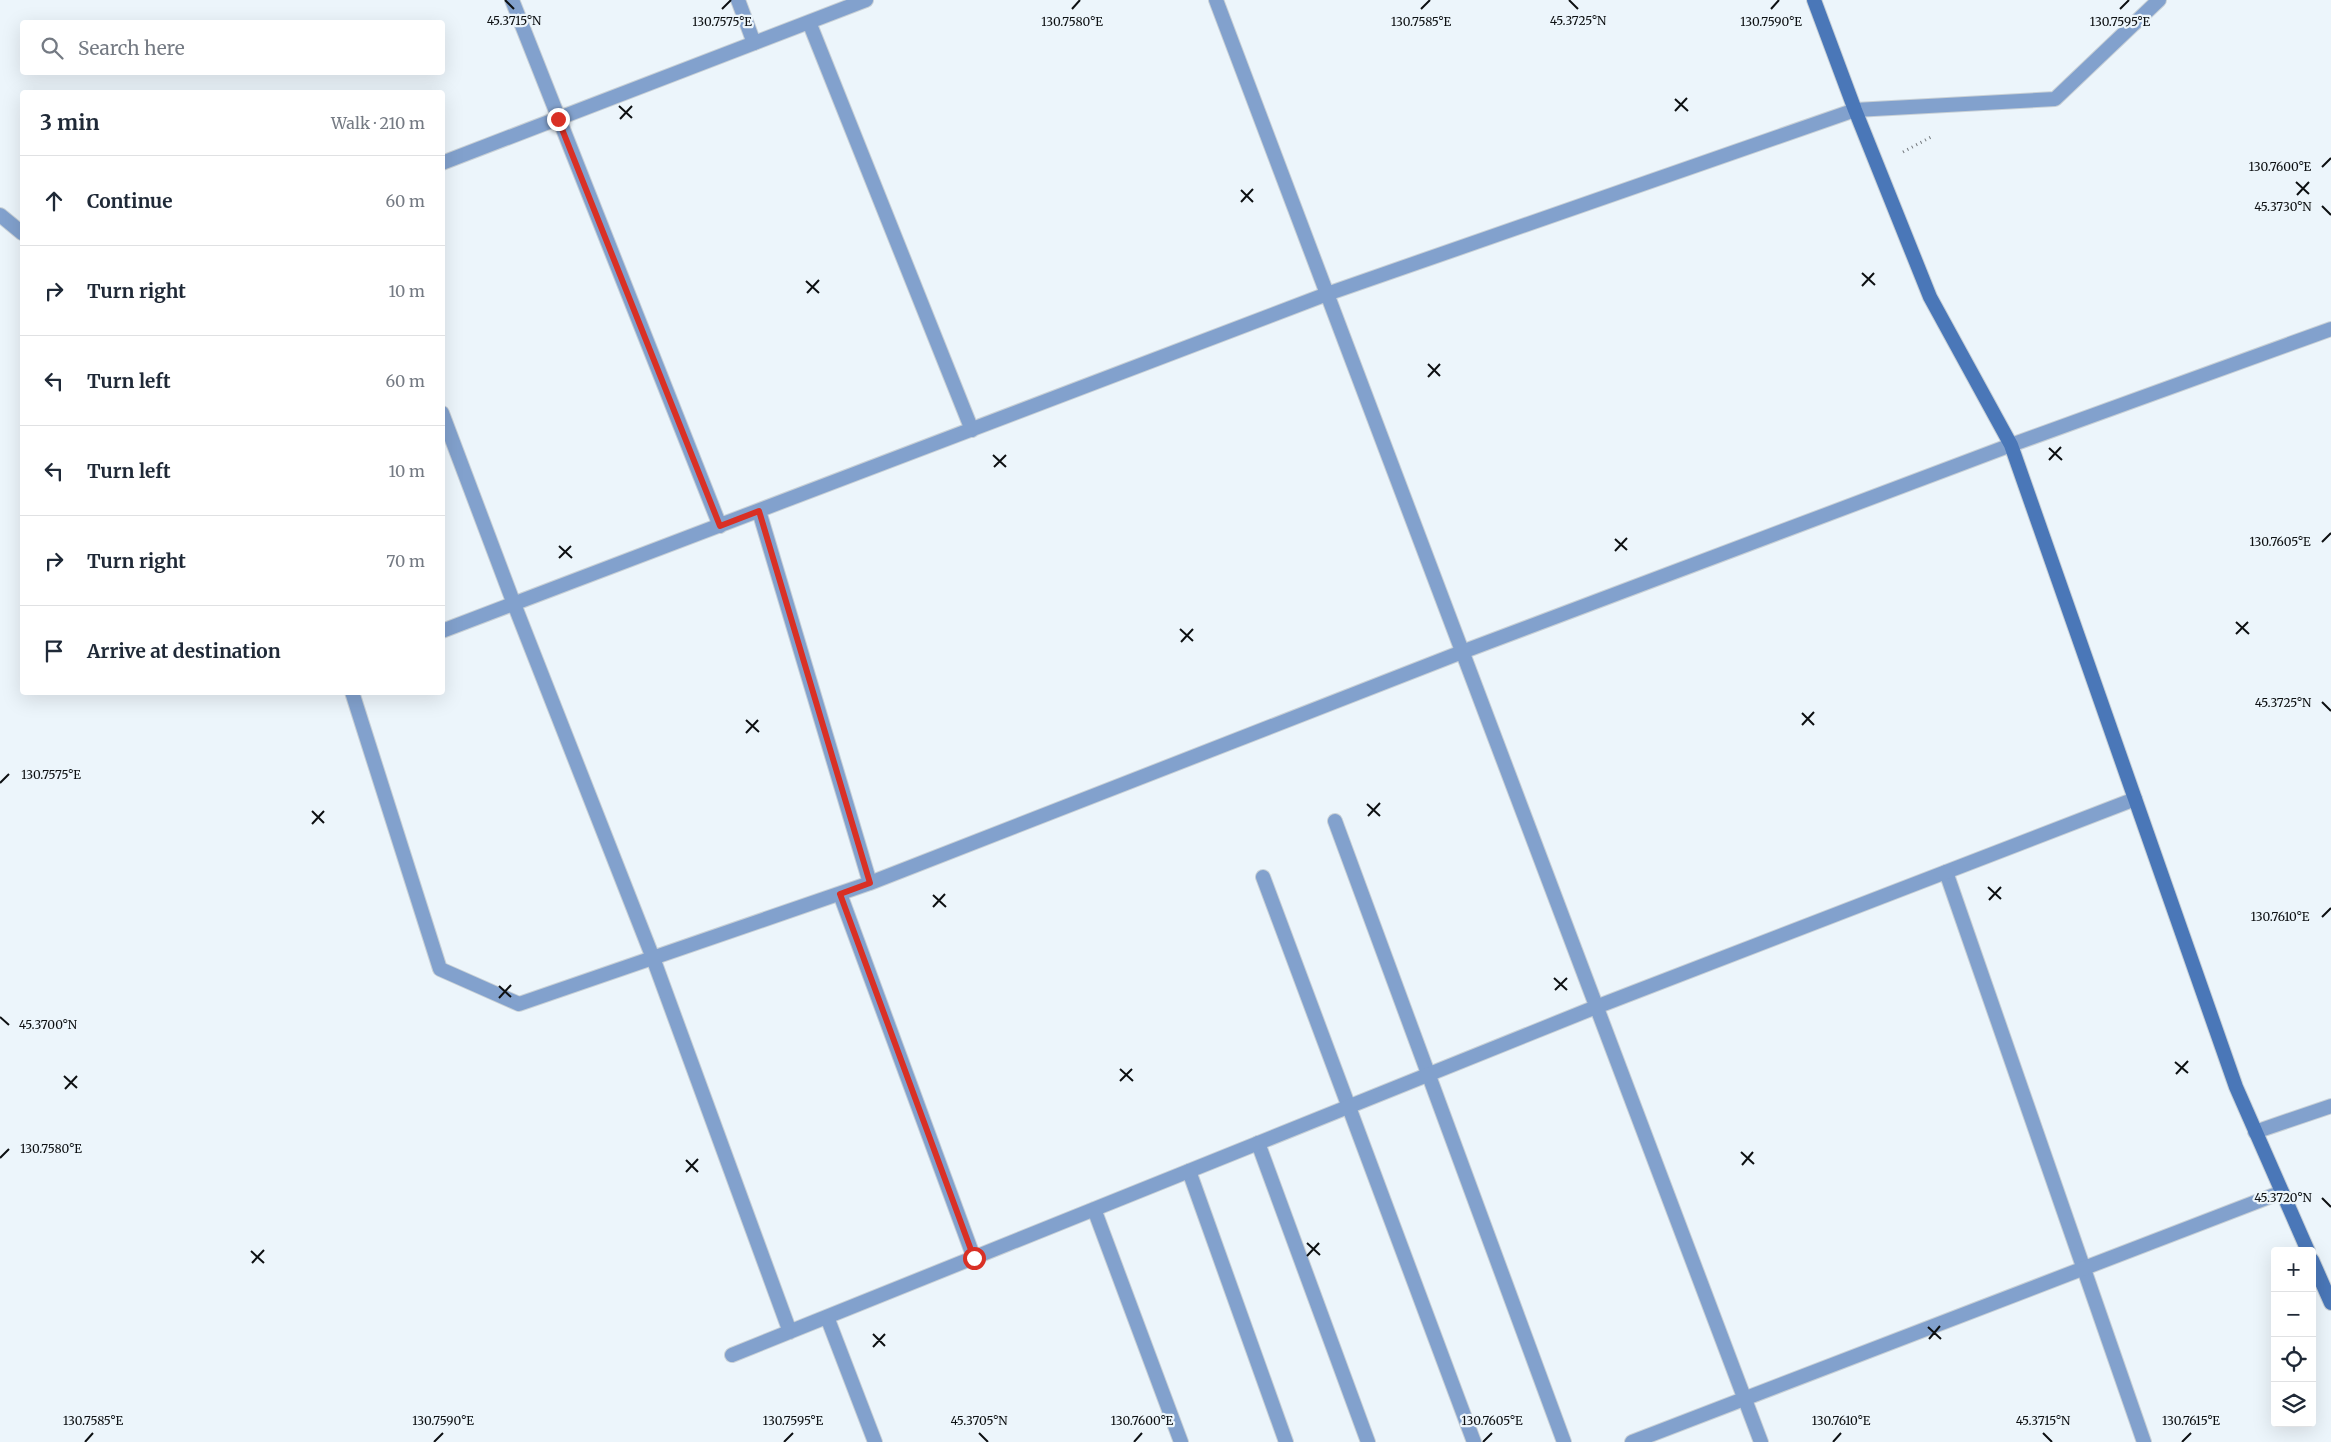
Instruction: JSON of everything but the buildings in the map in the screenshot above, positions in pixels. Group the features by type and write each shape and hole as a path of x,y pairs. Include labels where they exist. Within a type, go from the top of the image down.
{"main road":[{"path":"1814,0 1855,110 1930,297 2011,445 2236,1087 2306,1247"},
{"path":"2316,1269 2331,1303"}],"street":[{"path":"512,0 720,526"},
{"path":"738,0 754,43"},
{"path":"445,162 866,0"},
{"path":"1216,0 1761,1442"},
{"path":"445,630 1327,294 1855,110 2055,99 2159,0"},
{"path":"810,22 972,430"},
{"path":"0,215 20,230"},
{"path":"353,695 440,969 519,1004 870,883 1462,652 2011,445 2331,329"},
{"path":"445,421 514,604 653,958 790,1332"},
{"path":"759,511 870,883"},
{"path":"732,1355 1596,1007 2135,798"},
{"path":"1335,821 1564,1442"},
{"path":"1946,872 2144,1442"},
{"path":"1263,877 1474,1442"},
{"path":"840,894 974,1258"},
{"path":"2255,1132 2331,1106"},
{"path":"1258,1143 1368,1442"},
{"path":"1189,1171 1286,1442"},
{"path":"1632,1442 2282,1192"},
{"path":"1094,1209 1181,1442"},
{"path":"827,1317 875,1442"}],"route":[{"path":"558,119 720,526 759,511 870,883 840,894 974,1258"}]}
